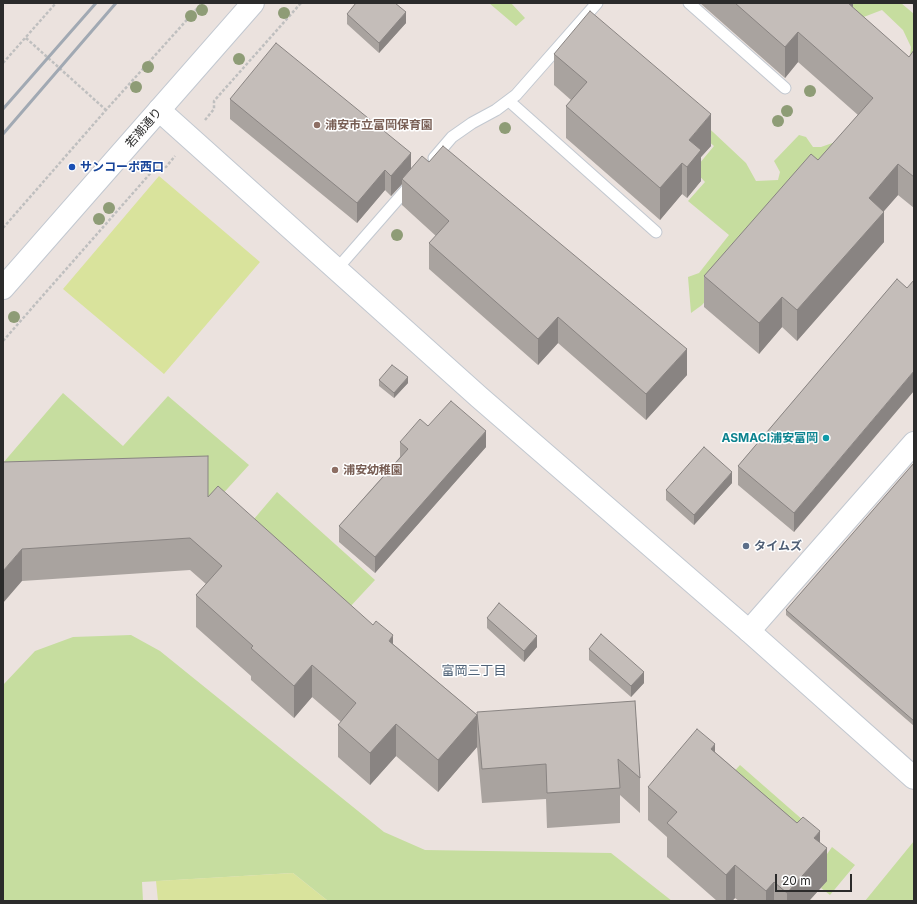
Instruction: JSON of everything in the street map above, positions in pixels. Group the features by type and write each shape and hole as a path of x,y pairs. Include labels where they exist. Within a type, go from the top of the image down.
{"street":[{"name":"若潮通り","path":"3,288 253,3"},
{"path":"160,110 479,398 749,631 914,778"},
{"path":"749,631 914,443"}],"lane":[{"path":"426,166 452,137 472,123 496,110 516,95 597,3"},
{"path":"689,3 785,88"},
{"path":"509,101 656,232"},
{"path":"336,270 416,178"}],"path":[{"path":"3,63 56,3"},
{"path":"3,228 202,3"},
{"path":"3,342 155,168 166,167 214,109 214,101 301,3"},
{"path":"26,38 106,110"}],"green space":[{"path":"489,3 511,3 525,18 516,26"},
{"path":"845,3 901,3 914,14 914,77 809,183 702,305 691,313 688,277 699,273 729,235 688,201 705,182 694,170 714,146 590,39 600,26 746,163 756,181 778,180 780,172 774,161 799,135 806,137 813,147 821,147 841,140 909,65 911,47 903,30 882,10 861,18"},
{"path":"159,176 260,262 164,374 63,289"},
{"path":"63,393 123,446 168,396 249,465 208,510 3,463"},
{"path":"277,492 375,580 335,623 254,519"},
{"path":"131,635 160,651 384,832 425,850 611,853 672,901 328,901 293,873 142,882 143,901 3,901 3,685 35,651 73,637"},
{"path":"740,765 804,821 784,844 719,788"},
{"path":"914,841 914,901 865,901"},
{"path":"832,847 855,865 830,895 821,888 826,881 820,864"},
{"path":"293,873 328,901 158,901 156,881"}],"building":[{"path":"356,3 395,3 406,12 379,43 347,14"},
{"path":"735,3 848,3 909,57 914,50 914,177 898,164 869,198 884,212 797,310 782,297 759,323 704,276 811,154 818,160 873,98 798,32 785,47"},
{"path":"590,11 711,114 689,140 701,150 687,167 682,163 660,188 566,106 587,82 554,54"},
{"path":"276,43 411,153 391,176 385,170 357,203 230,99"},
{"path":"443,146 687,349 646,394 558,317 538,339 429,243 449,221 402,179 422,156 429,162"},
{"name":"ASMACI浦安富岡","path":"897,279 907,288 914,280 914,371 794,513 738,466"},
{"path":"392,365 408,377 394,393 379,380"},
{"path":"451,401 486,431 375,557 339,526 408,449 400,442 420,419 428,426"},
{"path":"704,447 732,472 694,515 666,490"},
{"path":"208,456 208,497 218,486 373,625 376,621 393,635 389,641 477,715 438,760 396,724 370,753 338,725 356,703 312,665 294,686 251,648 253,646 196,595 222,566 190,538 22,549 3,571 3,462"},
{"path":"914,463 914,721 786,610"},
{"path":"499,603 537,636 524,651 487,618"},
{"path":"601,634 644,672 631,686 589,649"},
{"path":"635,701 640,778 618,759 620,788 547,793 546,764 482,769 477,712"},
{"path":"697,729 715,744 711,749 797,823 803,817 820,831 814,838 827,848 787,893 774,882 766,891 735,865 726,875 667,823 677,812 648,787"}],"railway":[{"path":"3,109 96,3"},
{"path":"3,134 116,3"}],"place":[{"name":"浦安市立富岡保育園","path":"317,125"},
{"name":"サンコーポ西口","path":"72,167"},
{"name":"ASMACI浦安富岡","path":"826,438"},
{"name":"浦安幼稚園","path":"335,470"},
{"name":"タイムズ","path":"746,546"}],"district":[{"name":"富岡三丁目","path":"474,671"}]}
